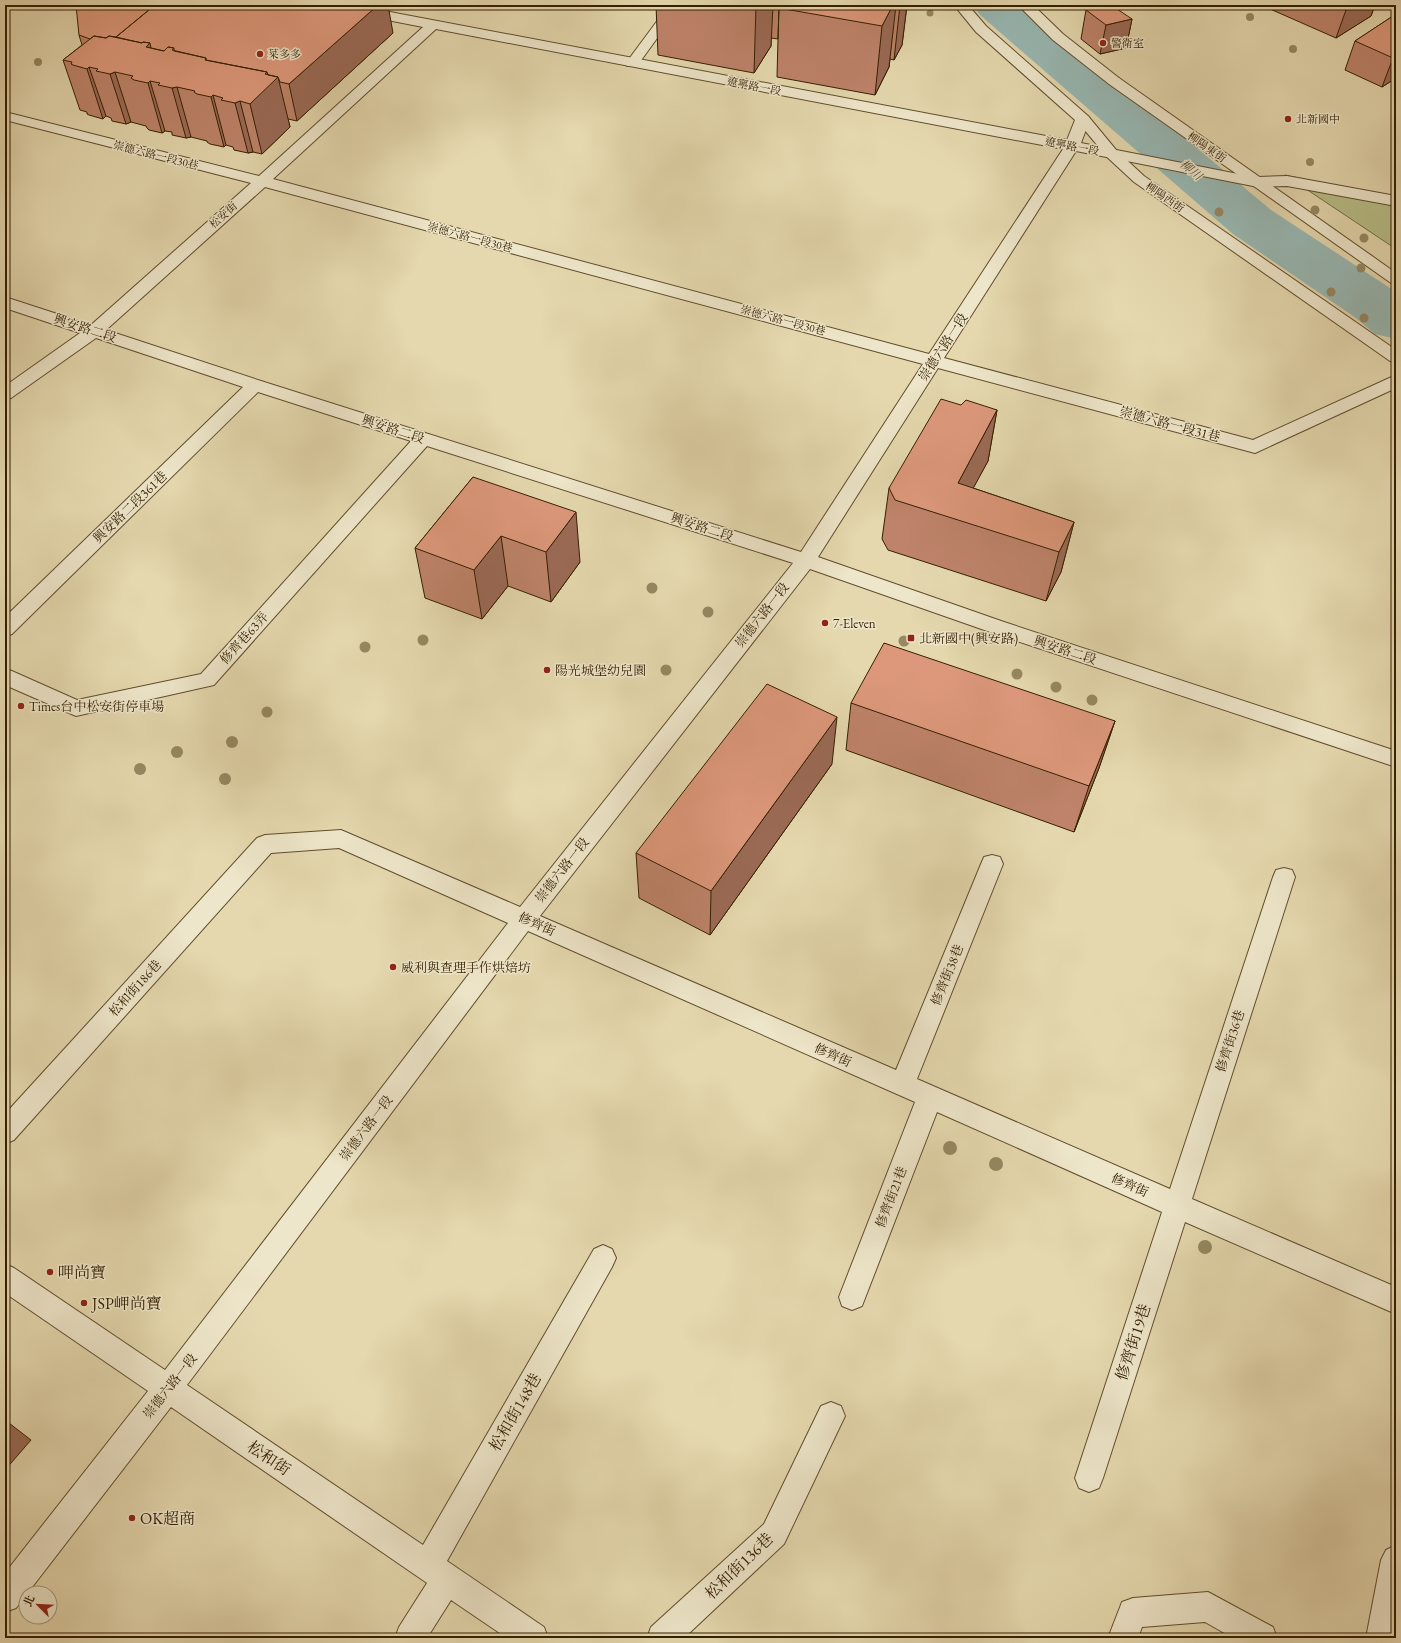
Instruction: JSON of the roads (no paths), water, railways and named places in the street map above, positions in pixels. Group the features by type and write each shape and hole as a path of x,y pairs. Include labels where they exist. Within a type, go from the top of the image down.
{"street":[{"name":"遼寧路一段","path":"331,5 1258,182"},
{"name":"柳陽西街","path":"961,5 981,29 1083,119"},
{"name":"柳陽東街","path":"1026,5 1058,36 1114,81"},
{"name":"松安街","path":"5,394 94,331 262,181 432,24"},
{"name":"崇德六路一段30巷","path":"5,116 262,181 934,360"},
{"name":"崇德六路一段","path":"5,1597 168,1389 524,919 806,560 1072,146 1083,119"},
{"path":"1258,182 1287,181 1396,201"},
{"name":"興安路二段","path":"5,302 423,439 806,560 997,627 1396,759"},
{"name":"崇德六路一段31巷","path":"934,360 1255,447 1396,381"},
{"name":"興安路二段361巷","path":"5,629 256,385"},
{"name":"修齊巷63弄","path":"5,676 76,708 207,680 423,439"},
{"name":"修齊街","path":"265,844 341,839 1396,1301"},
{"name":"松和街186巷","path":"5,1132 265,844"},
{"name":"修齊街38巷","path":"902,1085 992,864"},
{"name":"修齊街36巷","path":"1177,1206 1284,878"},
{"name":"修齊街21巷","path":"852,1297 930,1097"},
{"name":"修齊街19巷","path":"1089,1478 1177,1206"},
{"name":"松和街148巷","path":"410,1638 437,1572 603,1258"},
{"name":"松和街","path":"5,1277 533,1638"},
{"name":"松和街136巷","path":"662,1638 774,1534 832,1416"},
{"path":"1381,1638 1396,1560"},
{"path":"1123,1638 1133,1613 1208,1607 1262,1638"}],"lane":[{"path":"632,63 675,5"},
{"name":"柳陽東街","path":"1114,81 1396,280"},
{"name":"柳陽西街","path":"1083,119 1112,154 1139,179 1396,358"}],"waterway":[{"name":"柳川","path":"997,5 1252,222 1376,305 1396,321"}],"place":[{"name":"警衛室","path":"1103,43"},
{"name":"菜多多","path":"260,54"},
{"name":"北新國中","path":"1288,119"},
{"name":"7-Eleven","path":"825,623"},
{"name":"北新國中(興安路)","path":"911,638"},
{"name":"陽光城堡幼兒園","path":"547,670"},
{"name":"Times台中松安街停車場","path":"21,706"},
{"name":"威利與查理手作烘焙坊","path":"393,967"},
{"name":"呷尚寶","path":"50,1272"},
{"name":"JSP岬尚寶","path":"84,1303"},
{"name":"OK超商","path":"132,1518"}]}
